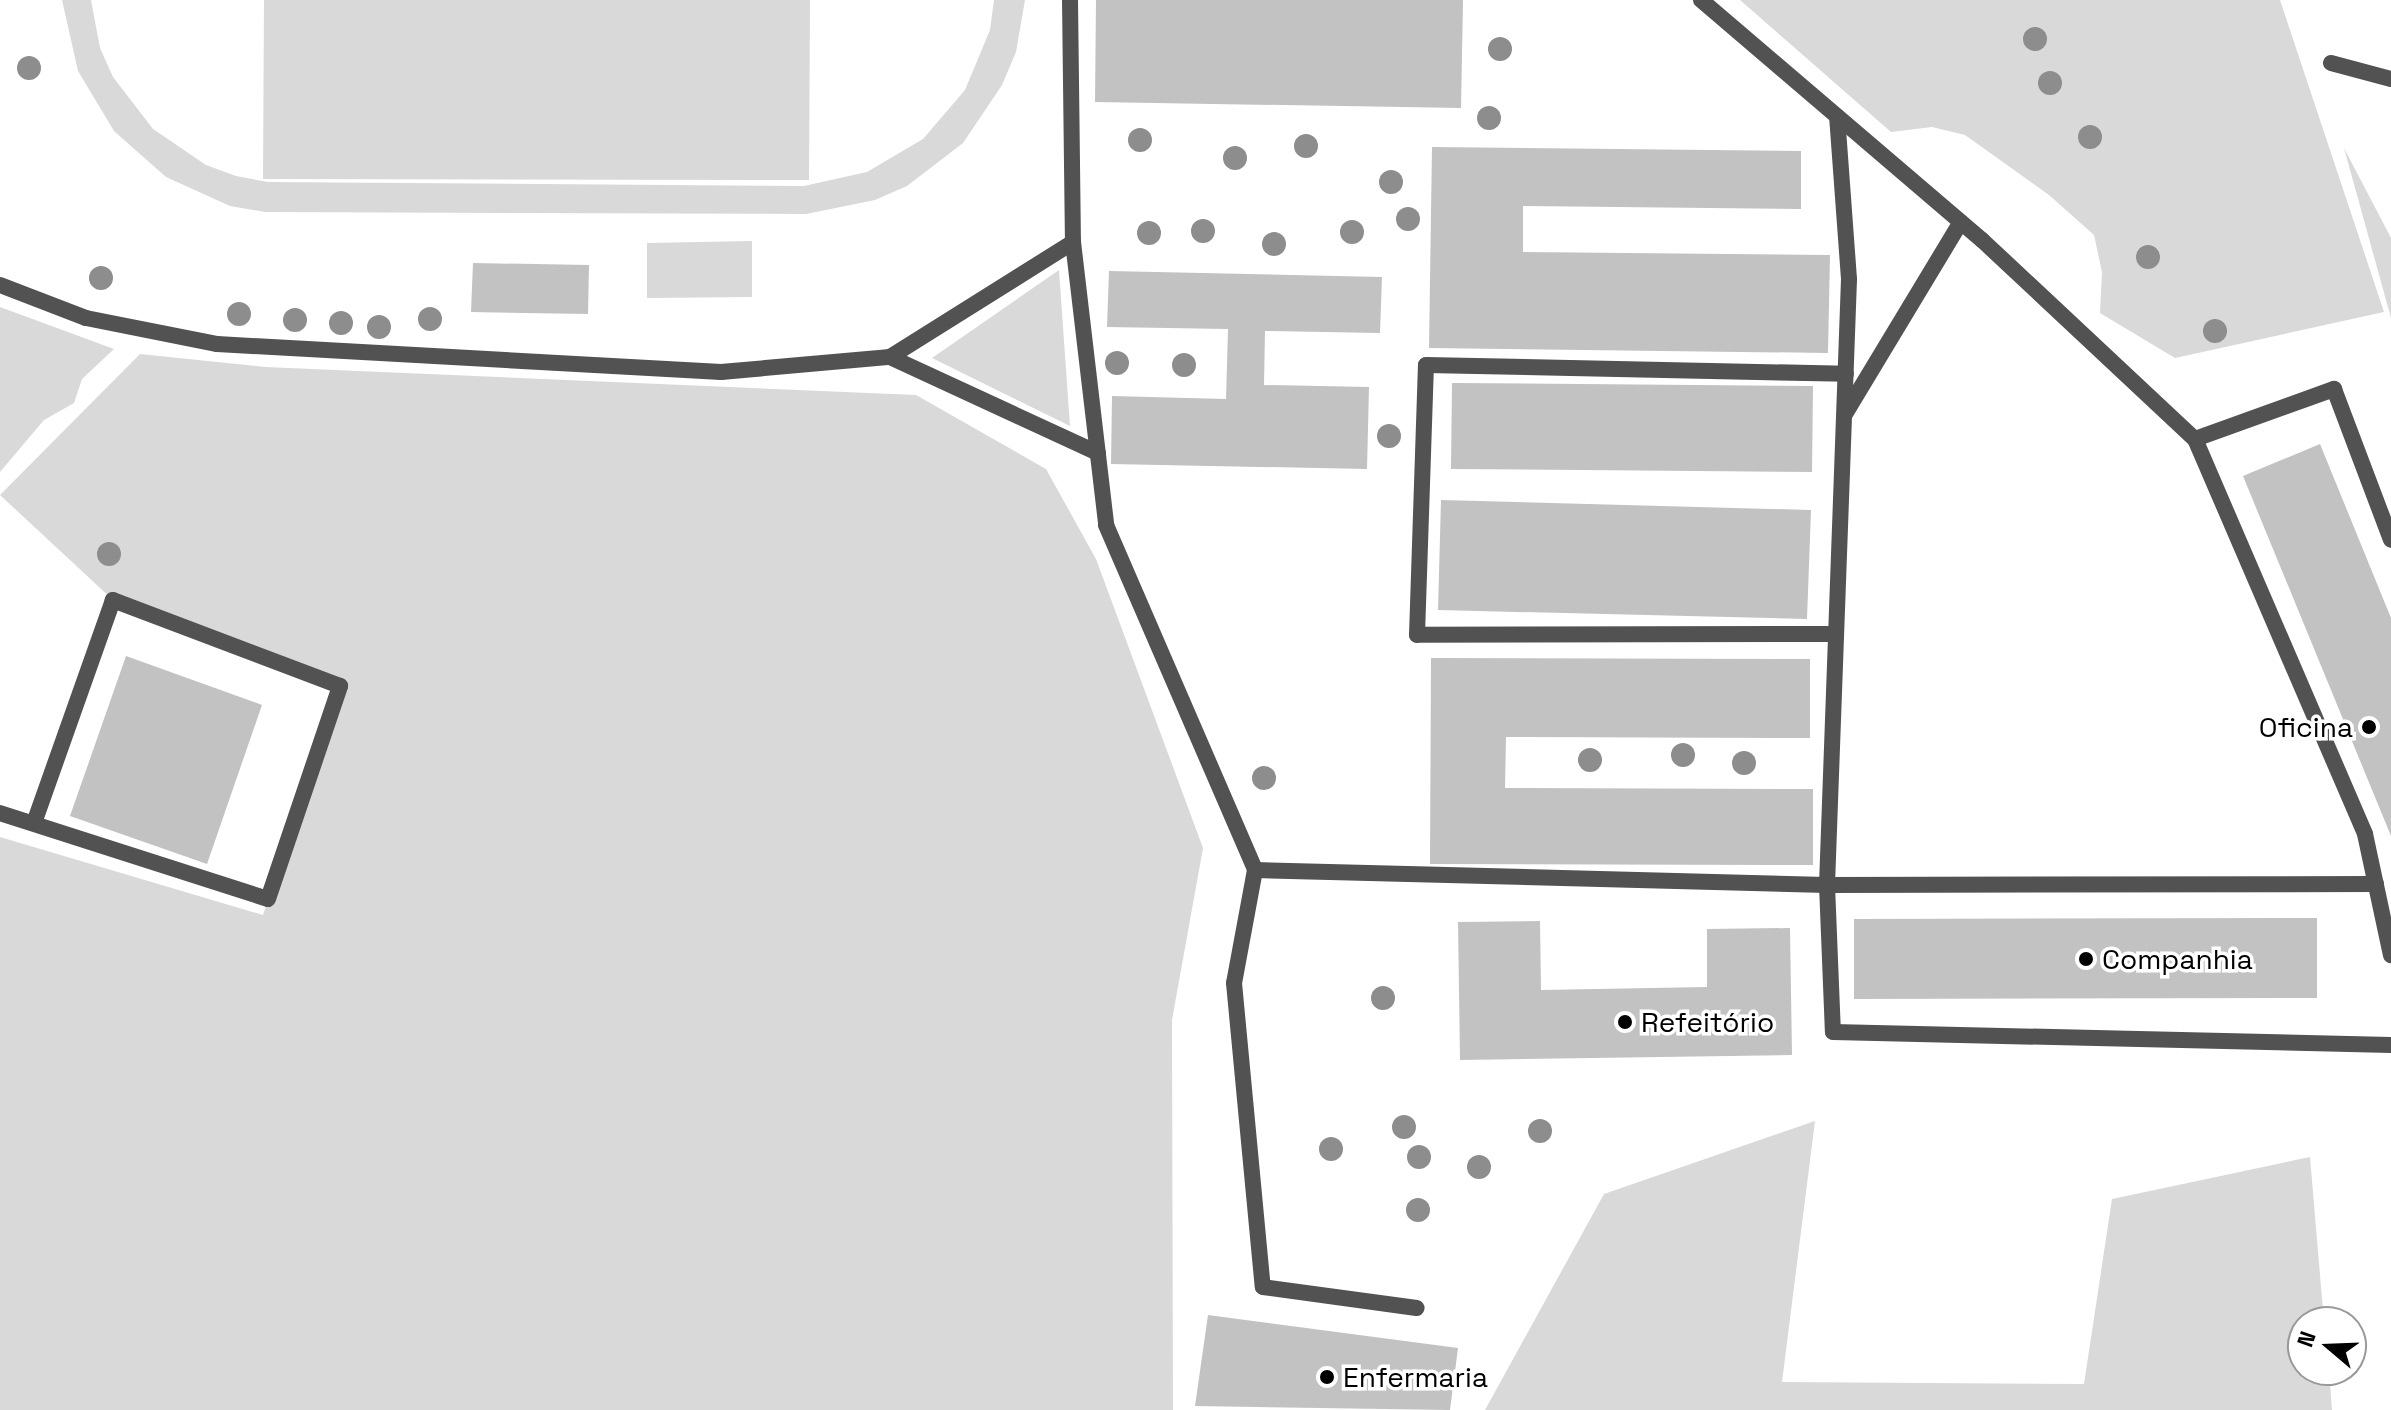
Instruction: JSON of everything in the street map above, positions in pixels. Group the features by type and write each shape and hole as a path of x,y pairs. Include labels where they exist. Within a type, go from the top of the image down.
{"lane":[{"path":"1070,0 1073,242 1106,525 1255,870 1234,983 1263,1287 1417,1308"},
{"path":"1701,0 1961,222 2195,439 2365,834 2391,955"},
{"path":"2331,63 2391,79"},
{"path":"1837,116 1849,279 1827,885 1833,1032 2391,1045"},
{"path":"1844,415 1961,222"},
{"path":"0,285 86,318 217,344 721,372 890,357 1073,242"},
{"path":"890,357 1098,453"},
{"path":"1836,634 1417,635 1425,381 1426,365 1846,374"},
{"path":"2195,439 2334,389 2391,540"},
{"path":"0,813 35,820 268,899 340,686 113,600 35,820"},
{"path":"1255,870 1827,885 2376,884"}],"shaded area":[{"path":"62,0 91,0 100,48 113,77 153,129 206,165 236,176 268,182 804,186 867,172 923,139 965,90 990,30 994,0 1025,0 1016,52 1002,85 963,143 907,186 875,200 806,214 265,212 230,206 166,177 114,131 78,71"},
{"path":"264,0 810,0 809,180 263,179"},
{"path":"1740,0 2280,0 2384,312 2175,358 2100,313 2102,272 2094,235 2049,195 1965,135 1932,127 1891,132"},
{"path":"2344,148 2391,238 2391,318"},
{"path":"752,241 752,297 647,298 647,243"},
{"path":"1059,270 1070,426 932,358"},
{"path":"0,307 114,349 82,379 74,403 44,420 0,472"},
{"path":"140,354 265,367 916,395 1046,469 1096,559 1203,848 1172,1020 1173,1410 0,1410 0,837 263,915 339,687 113,600 0,495"},
{"path":"1815,1121 1782,1382 2084,1384 2112,1199 2310,1157 2323,1306 2287,1306 2287,1386 2330,1386 2332,1410 1485,1410 1604,1194"}],"building":[{"path":"1096,0 1463,0 1461,108 1095,102"},
{"path":"1432,147 1801,151 1801,209 1523,206 1523,252 1830,255 1828,353 1429,348"},
{"path":"473,263 589,265 588,314 471,312"},
{"path":"1109,271 1382,277 1380,333 1265,331 1264,385 1369,387 1367,469 1111,464 1112,396 1226,399 1228,329 1107,327"},
{"path":"1452,383 1813,386 1812,472 1451,469"},
{"name":"Oficina","path":"2320,444 2391,618 2391,836 2243,476"},
{"path":"1441,500 1811,510 1807,619 1438,610"},
{"path":"126,656 262,705 207,864 70,816"},
{"path":"1431,658 1810,659 1810,738 1506,737 1505,788 1813,789 1813,865 1430,864"},
{"name":"Companhia","path":"2317,918 2317,998 1854,999 1854,919"},
{"name":"Refeitório","path":"1540,921 1541,990 1707,987 1707,929 1790,928 1792,1055 1460,1060 1458,922"},
{"name":"Enfermaria","path":"1208,1315 1458,1348 1450,1410 1195,1406"}],"place":[{"name":"Oficina","path":"2369,727"},
{"name":"Companhia","path":"2086,959"},
{"name":"Refeitório","path":"1625,1022"},
{"name":"Enfermaria","path":"1327,1377"}]}
